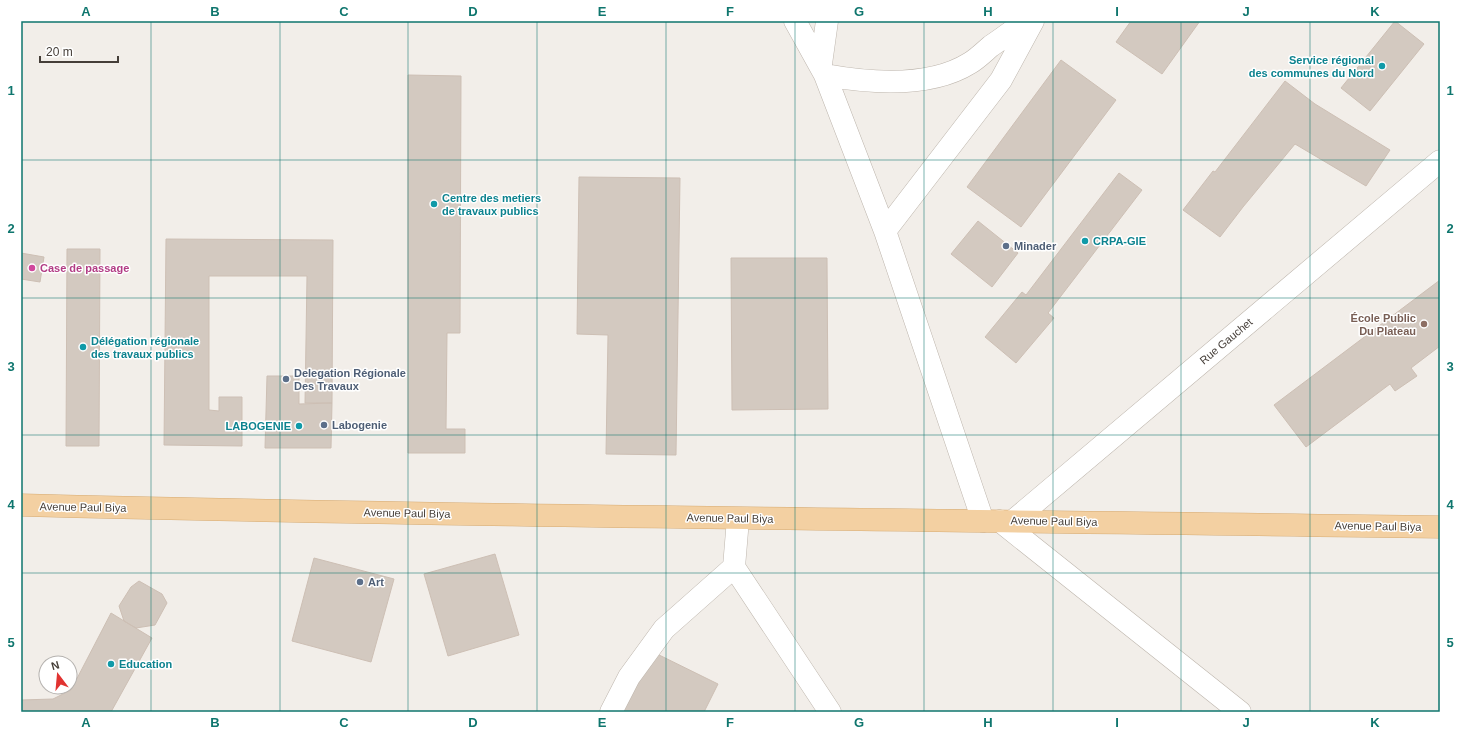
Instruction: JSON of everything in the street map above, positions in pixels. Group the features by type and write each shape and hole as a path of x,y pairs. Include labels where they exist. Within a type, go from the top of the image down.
{"main road":[{"name":"Avenue Paul Biya","path":"21,505 738,519 862,519 1440,527"}],"street":[{"path":"794,21 823,70 998,521 1240,712"},
{"path":"823,70 827,21"},
{"path":"823,70 850,80 913,81 944,75 969,64 1026,21"},
{"path":"885,231 1001,80 1033,21"},
{"name":"Rue Gauchet","path":"998,521 1440,161"},
{"path":"738,519 734,568 830,712"},
{"path":"611,712 629,677 645,653 664,629 734,568"}],"building":[{"path":"1131,21 1200,21 1162,74 1116,42"},
{"name":"Service régional des communes du Nord","path":"1395,21 1424,44 1370,111 1341,88"},
{"path":"1061,60 1116,100 1021,227 967,187"},
{"name":"Centre des metiers de travaux publics","path":"408,75 461,76 460,333 447,333 446,429 465,429 465,453 408,453"},
{"path":"1285,81 1315,104 1390,150 1366,186 1295,144 1220,237 1183,210 1213,171 1215,172"},
{"name":"CRPA-GIE","path":"1119,173 1142,190 1048,313 1054,318 1016,363 985,337 1022,292 1026,295"},
{"path":"579,177 680,178 676,455 606,454 608,335 577,334"},
{"path":"978,221 1018,253 992,287 951,254"},
{"path":"166,239 333,240 332,403 305,403 307,276 209,276 209,410 219,411 219,397 242,397 242,446 164,445"},
{"name":"Délégation régionale des travaux publics","path":"67,249 100,249 99,446 66,446"},
{"name":"Case de passage","path":"21,253 44,257 40,282 21,279"},
{"path":"731,258 827,258 828,409 732,410"},
{"path":"1440,280 1440,346 1411,368 1417,376 1395,391 1390,384 1306,447 1274,405"},
{"name":"LABOGENIE","path":"267,376 299,376 299,404 332,403 331,448 265,448"},
{"path":"495,554 519,635 448,656 424,574"},
{"path":"314,558 394,579 371,662 292,641"},
{"path":"139,581 162,594 167,603 155,625 136,628 124,621 119,606 131,587"},
{"name":"Education","path":"111,613 152,638 111,712 21,712 21,700 53,699 61,695 78,695 78,677"},
{"path":"653,652 718,684 704,712 623,712"}],"place":[{"name":"Service régional des communes du Nord","path":"1382,66"},
{"name":"Centre des metiers de travaux publics","path":"434,204"},
{"name":"CRPA-GIE","path":"1085,241"},
{"name":"Minader","path":"1006,246"},
{"name":"Case de passage","path":"32,268"},
{"name":"École Public Du Plateau","path":"1424,324"},
{"name":"Délégation régionale des travaux publics","path":"83,347"},
{"name":"Delegation Régionale Des Travaux","path":"286,379"},
{"name":"Labogenie","path":"324,425"},
{"name":"LABOGENIE","path":"299,426"},
{"name":"Art","path":"360,582"},
{"name":"Education","path":"111,664"}]}
